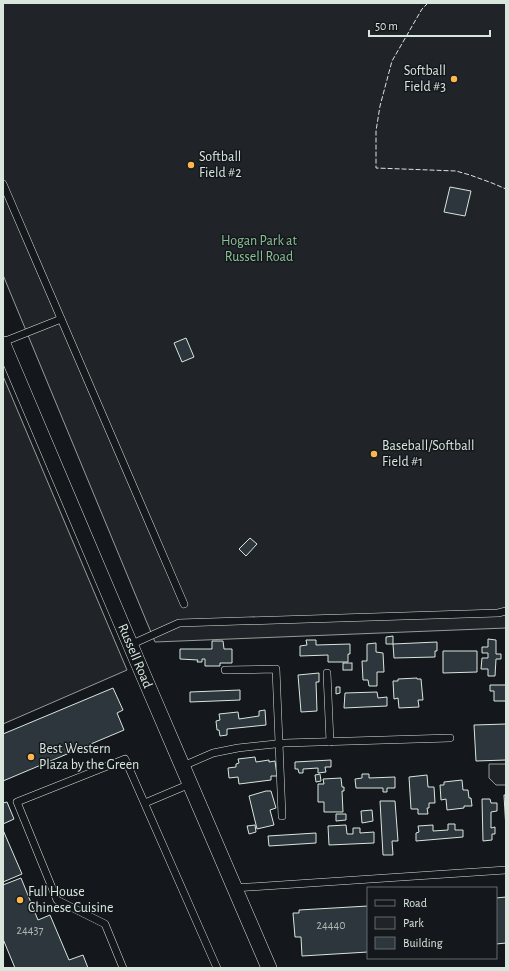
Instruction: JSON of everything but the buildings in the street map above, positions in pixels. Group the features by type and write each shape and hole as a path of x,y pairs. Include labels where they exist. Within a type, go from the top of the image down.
{"street":[{"name":"Russell Road","path":"3,343 130,645 269,968"}],"lane":[{"path":"3,184 184,604"},
{"path":"3,343 61,319"},
{"path":"130,645 179,623 498,613 506,611"},
{"path":"225,670 276,669 282,816"},
{"path":"327,673 330,742"},
{"path":"183,766 213,753 238,748 279,744 450,738"},
{"path":"123,968 105,924 57,900 17,802 125,759 217,968"},
{"path":"145,803 190,784"},
{"path":"235,888 506,870"}],"green space":[{"name":"Hogan Park at Russell Road","path":"3,3 506,3 506,628 155,642 3,275"},
{"path":"3,376 127,670 3,724"},
{"path":"489,764 506,764 506,785 496,785 489,778"}],"fence":[{"path":"428,3 422,9 392,61 380,106 376,131 376,168 456,171 506,189"}],"place":[{"name":"Softball Field #3","path":"454,79"},
{"name":"Softball Field #2","path":"191,165"},
{"name":"Baseball/Softball Field #1","path":"374,454"},
{"name":"Best Western Plaza by the Green","path":"31,757"},
{"name":"Full House Chinese Cuisine","path":"20,900"}]}
